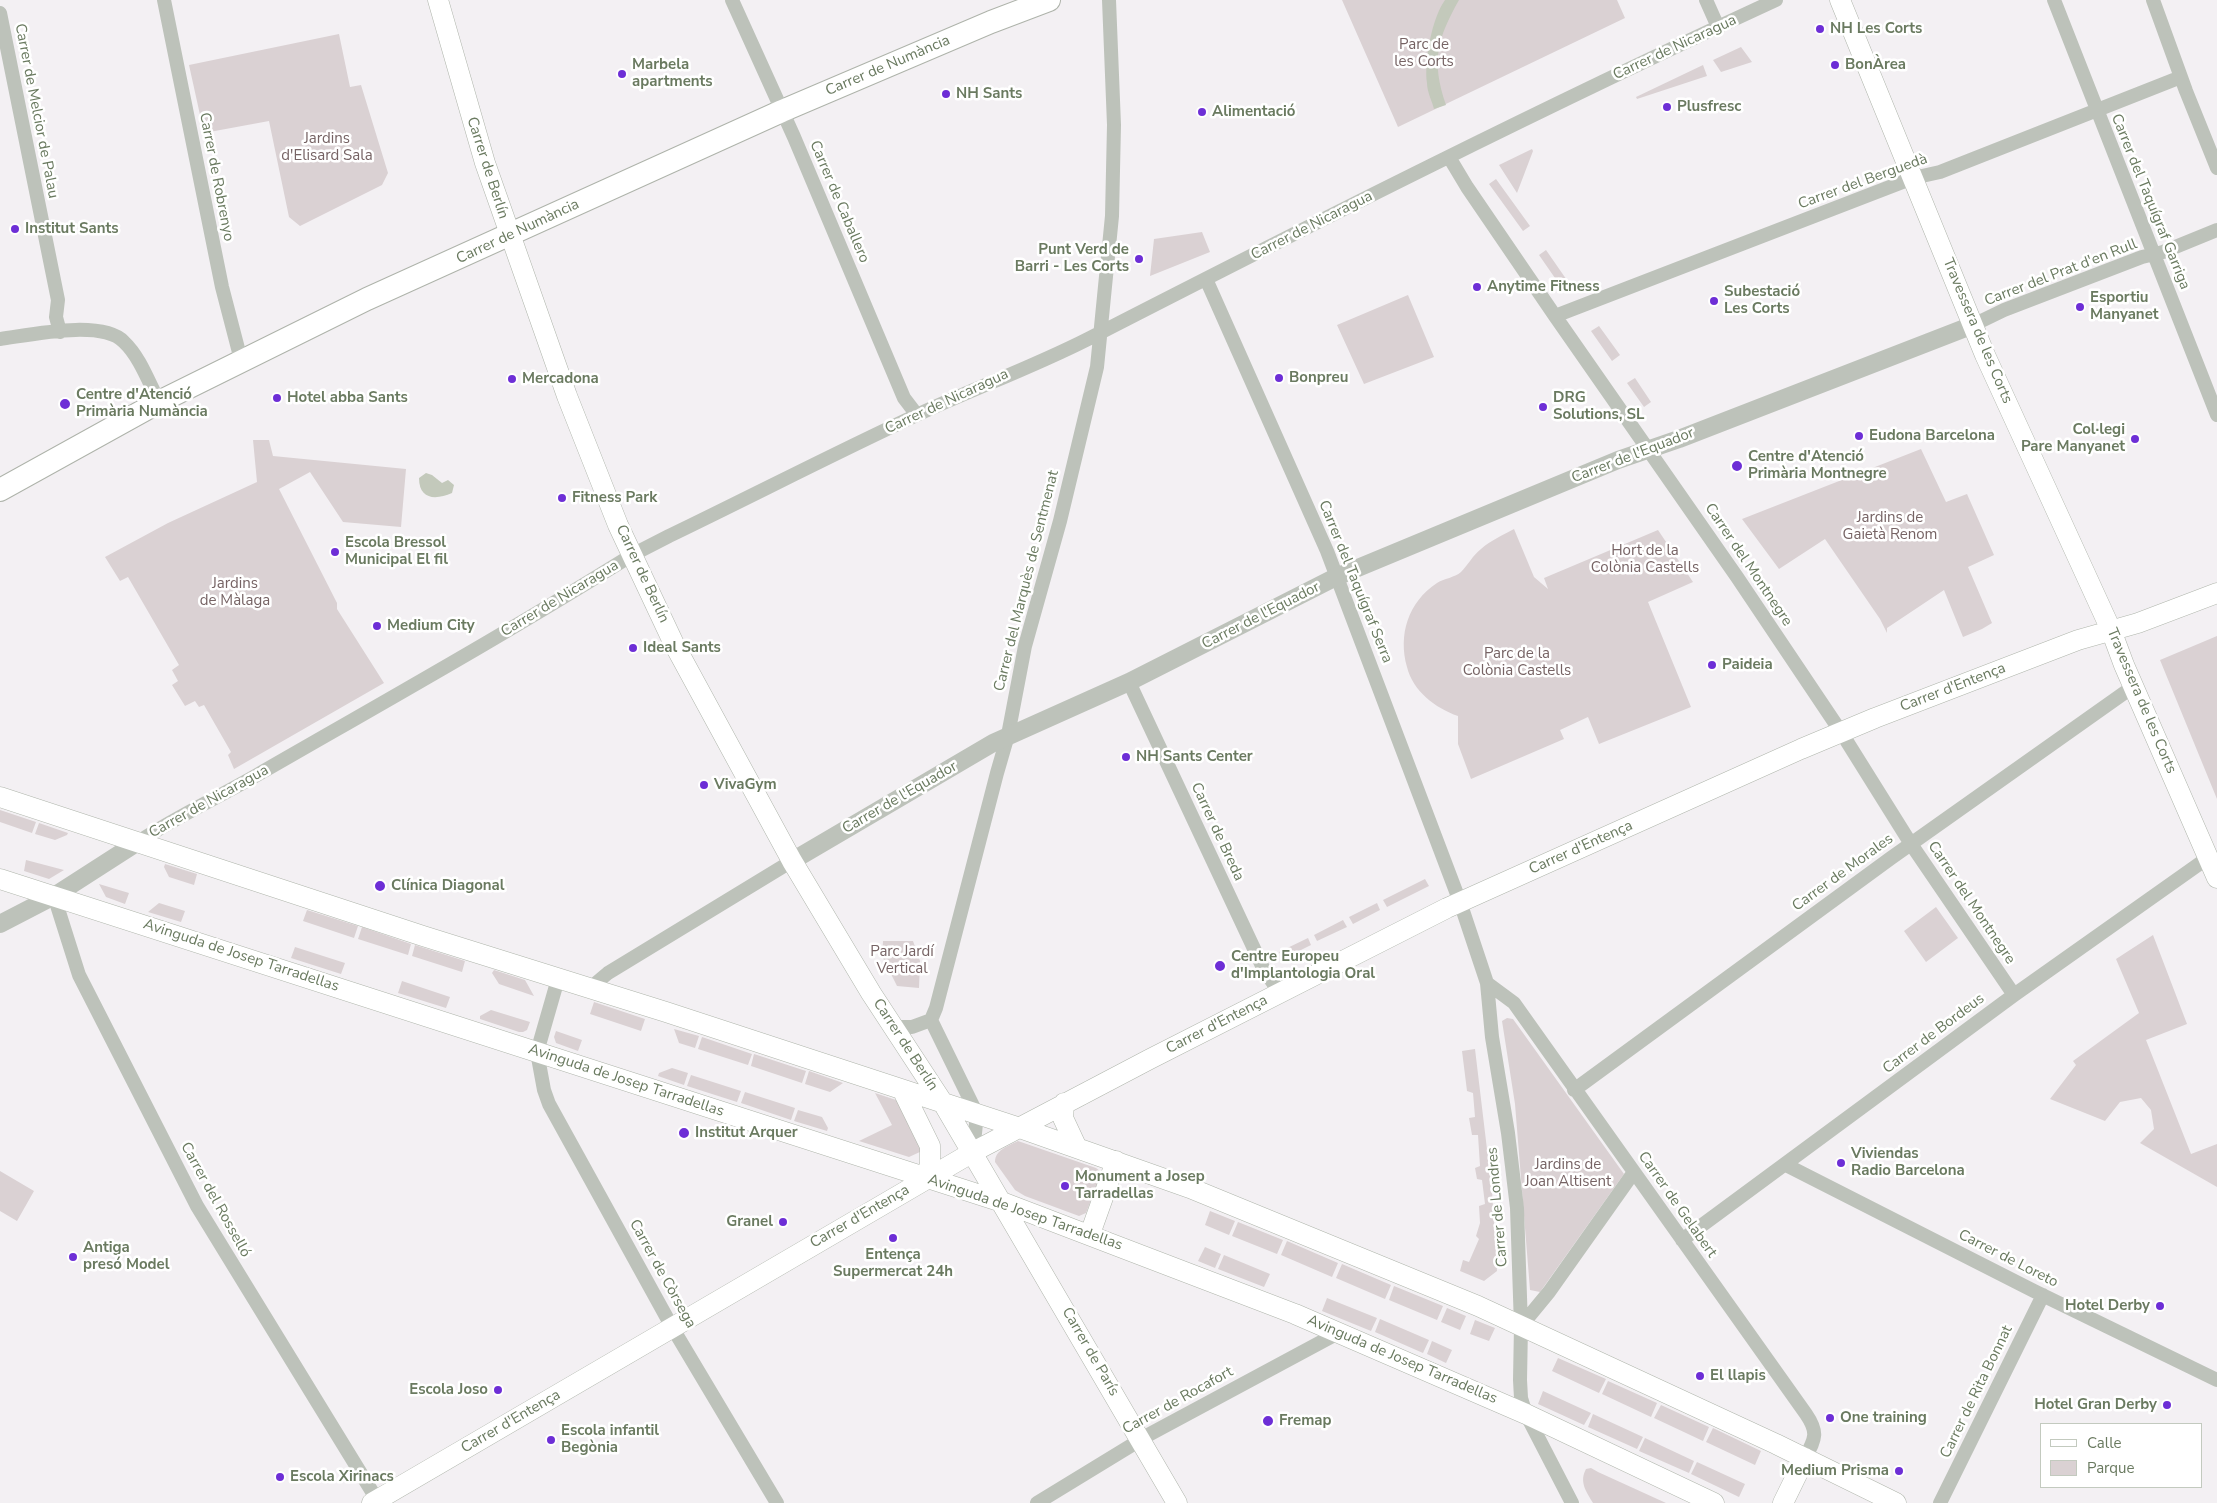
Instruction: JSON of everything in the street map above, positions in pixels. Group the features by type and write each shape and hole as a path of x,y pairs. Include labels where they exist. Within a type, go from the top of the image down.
{"main road":[{"name":"Carrer de Berlín","path":"438,0 473,125 509,235 567,396 632,556 682,658 792,861 943,1103"},
{"name":"Carrer de Numància","path":"0,490 159,402 361,302 782,111 1048,0"},
{"name":"Travessera de les Corts","path":"1845,1 1913,178 1985,355 2112,630 2134,686 2217,878"},
{"name":"Carrer d'Entença","path":"376,1502 926,1178 1064,1103 1460,902 1841,732 2078,640 2138,623 2217,593"},
{"path":"0,797 978,1114 1116,1161 1199,1192 1454,1296 1805,1458 1896,1503"},
{"name":"Avinguda de Josep Tarradellas","path":"0,878 1002,1202 1090,1234 1265,1302 1526,1414 1714,1503"},
{"path":"903,1091 930,1146 930,1164 926,1178"},
{"path":"943,1103 1002,1202"},
{"path":"1064,1103 1063,1118 1077,1148"},
{"path":"1090,1234 1116,1161"},
{"name":"Carrer de París","path":"1002,1202 1177,1503"},
{"path":"1783,1503 1805,1458"}],"street":[{"name":"Carrer de Robrenyo","path":"164,0 222,287 241,360"},
{"name":"Carrer de Caballero","path":"732,0 782,111 904,398 917,415"},
{"name":"Carrer del Marquès de Sentmenat","path":"931,1020 940,994 1008,735 1025,646 1060,521 1097,367 1112,216 1114,125 1109,0"},
{"path":"1706,0 1718,27"},
{"name":"Carrer de Nicaragua","path":"138,842 171,821 254,777 415,686 632,556 917,415 1101,331 1449,157 1776,0"},
{"name":"Carrer del Taquígraf Garriga","path":"2054,0 2217,415"},
{"path":"2153,0 2217,168"},
{"name":"Carrer de Melcior de Palau","path":"0,13 58,300 56,317 60,332"},
{"name":"Carrer del Berguedà","path":"1555,316 1913,178 1940,172 2181,77"},
{"name":"Carrer del Montnegre","path":"1449,157 1467,187 1647,449 1666,473 1841,732 1911,844 2014,995"},
{"name":"Carrer del Prat d'en Rull","path":"1973,325 2013,306 2217,230"},
{"name":"Carrer del Taquígraf Serra","path":"1206,279 1327,552 1460,902"},
{"name":"Carrer de l'Equador","path":"589,989 608,973 792,861 1008,735 1129,682 1336,578 1647,449 1973,325"},
{"path":"0,339 97,330 113,334 132,353 159,402"},
{"name":"Carrer de Breda","path":"1129,682 1260,964 1280,993"},
{"name":"Carrer de Morales","path":"1574,1090 1911,844 2134,686"},
{"path":"0,924 54,896 138,842"},
{"name":"Carrer de Bordeus","path":"1682,1240 2014,995 2208,857"},
{"name":"Carrer del Rosselló","path":"54,896 78,975 197,1206 376,1502"},
{"name":"Carrer de Londres","path":"1460,902 1487,983 1492,1037 1518,1208 1521,1398 1526,1414 1572,1503"},
{"path":"537,1052 558,979"},
{"name":"Carrer de Gelabert","path":"1487,983 1514,1003 1574,1090 1814,1425 1814,1441 1805,1458"},
{"path":"894,1027 912,1028 931,1020 978,1114 973,1152"},
{"name":"Carrer de Còrsega","path":"537,1052 544,1090 549,1104 672,1327 777,1503"},
{"name":"Carrer de Loreto","path":"1786,1165 2043,1295 2217,1380"},
{"path":"1521,1326 1549,1292 1634,1172"},
{"name":"Carrer de Rita Bonnat","path":"1940,1503 2043,1295"},
{"name":"Carrer de Rocafort","path":"1037,1503 1141,1440 1338,1333"}],"green space":[{"name":"Parc de les Corts","path":"1342,0 1617,0 1625,18 1398,127"},
{"name":"Jardins d'Elisard Sala","path":"339,34 350,87 361,85 388,173 382,185 300,226 289,217 269,121 204,133 189,65"},
{"path":"1741,47 1752,62 1721,72 1713,60"},
{"path":"1703,65 1707,76 1637,99 1636,97"},
{"path":"1532,149 1533,151 1517,193 1499,165"},
{"path":"1496,179 1530,226 1523,231 1489,184"},
{"path":"1202,232 1210,252 1150,276 1154,239"},
{"path":"1546,250 1571,286 1564,291 1539,255"},
{"path":"1408,295 1434,357 1364,384 1337,325"},
{"path":"1599,326 1620,355 1612,361 1591,331"},
{"path":"1635,378 1651,402 1644,407 1627,383"},
{"name":"Jardins de Màlaga","path":"253,440 269,440 273,456 406,469 401,527 343,522 310,472 279,489 337,603 337,609 384,683 234,769 228,755 231,752 204,705 199,707 195,701 185,706 172,685 178,681 172,670 179,665 128,577 120,581 105,557 168,523 257,482"},
{"name":"Jardins de Gaietà Renom","path":"1921,449 1946,502 1967,494 1994,555 1968,567 1992,623 1963,637 1944,590 1887,628 1887,633 1880,619 1825,539 1779,569 1742,519"},
{"name":"Parc de la Colònia Castells","path":"1514,529 1534,577 1548,589 1544,578 1658,530 1693,582 1648,602 1691,707 1599,744 1588,717 1560,730 1564,739 1471,779 1458,744 1458,716 1449,713 1426,698 1414,684 1407,667 1404,643 1405,631 1412,609 1427,591 1440,582 1459,574 1475,554 1497,538"},
{"path":"2217,636 2217,799 2160,660"},
{"path":"0,810 36,822 32,833 0,822"},
{"path":"39,823 68,833 55,840 35,834"},
{"path":"26,860 64,870 49,879 24,871"},
{"path":"165,864 197,874 194,885 169,877 164,867"},
{"path":"1425,879 1429,886 1387,907 1383,900"},
{"path":"99,884 129,893 125,904 106,897"},
{"path":"159,903 185,911 181,922 148,912"},
{"path":"1377,903 1380,910 1353,924 1349,917"},
{"path":"1936,907 1958,938 1926,962 1904,931"},
{"path":"307,910 358,926 354,938 303,921"},
{"path":"1343,920 1347,927 1317,941 1314,935"},
{"path":"362,927 411,944 408,955 358,939"},
{"path":"2153,935 2187,1024 2146,1040 2191,1154 2217,1144 2217,1187 2140,1143 2154,1129 2151,1110 2141,1098 2120,1102 2105,1121 2050,1099 2076,1065 2073,1061 2139,1013 2116,959"},
{"path":"1308,938 1311,945 1283,959 1279,952"},
{"name":"Parc Jardí Vertical","path":"883,941 913,941 920,961 919,988 897,986 882,956"},
{"path":"415,945 465,961 462,972 412,956"},
{"path":"295,947 345,963 341,974 291,958"},
{"path":"494,970 525,980 534,996 499,984 492,973"},
{"path":"402,981 450,997 446,1008 398,993"},
{"path":"594,1002 645,1019 641,1031 590,1014"},
{"path":"491,1010 530,1022 527,1030 519,1032 480,1019 480,1016"},
{"name":"Jardins de Joan Altisent","path":"1507,1018 1513,1019 1624,1174 1540,1292 1530,1290 1515,1104 1502,1021"},
{"path":"674,1029 699,1036 695,1048 679,1043"},
{"path":"556,1031 582,1040 578,1051 556,1043 554,1037"},
{"path":"702,1037 752,1054 748,1065 698,1049"},
{"path":"1475,1049 1492,1191 1497,1271 1484,1281 1460,1271 1463,1260 1469,1262 1479,1239 1476,1236 1480,1223 1479,1206 1485,1204 1482,1180 1477,1179 1475,1168 1480,1166 1478,1135 1472,1135 1469,1118 1475,1117 1473,1093 1467,1091 1462,1051"},
{"path":"754,1054 806,1071 802,1083 751,1066"},
{"path":"672,1068 688,1073 684,1085 658,1076 659,1073"},
{"path":"809,1071 843,1083 830,1092 805,1084"},
{"path":"691,1075 741,1091 737,1102 687,1086"},
{"path":"745,1092 795,1108 791,1120 741,1103"},
{"path":"875,1093 899,1101 922,1151 909,1157 859,1141 892,1125"},
{"path":"798,1110 822,1117 828,1128 827,1131 794,1121"},
{"path":"1018,1141 1100,1171 1100,1176 1086,1213 1079,1216 1025,1196 1015,1190 995,1162 1000,1151"},
{"path":"0,1171 34,1191 17,1221 0,1211"},
{"path":"1210,1211 1235,1221 1229,1235 1205,1225"},
{"path":"1238,1222 1283,1240 1277,1254 1232,1236"},
{"path":"1287,1241 1338,1263 1332,1277 1281,1255"},
{"path":"1205,1247 1221,1254 1215,1268 1198,1261"},
{"path":"1224,1255 1270,1274 1264,1287 1218,1269"},
{"path":"1342,1264 1391,1285 1385,1299 1336,1278"},
{"path":"1394,1286 1443,1306 1437,1320 1389,1300"},
{"path":"1327,1298 1377,1318 1371,1331 1322,1311"},
{"path":"1447,1308 1466,1316 1460,1330 1441,1322"},
{"path":"1380,1319 1429,1340 1423,1353 1375,1332"},
{"path":"1475,1320 1495,1328 1489,1341 1470,1334"},
{"path":"1432,1341 1452,1350 1446,1363 1427,1354"},
{"path":"1558,1358 1606,1379 1599,1393 1552,1371"},
{"path":"1608,1381 1657,1403 1651,1417 1602,1394"},
{"path":"1543,1391 1591,1413 1584,1425 1538,1404"},
{"path":"1661,1405 1709,1427 1703,1441 1654,1418"},
{"path":"1593,1414 1643,1437 1637,1449 1588,1427"},
{"path":"1713,1428 1761,1451 1755,1465 1706,1442"},
{"path":"1645,1438 1694,1461 1689,1473 1639,1451"},
{"path":"1697,1462 1745,1484 1739,1497 1691,1474"},
{"path":"1591,1468 1666,1503 1593,1503 1583,1482 1586,1469"}],"shaded area":[{"path":"1445,0 1459,0 1441,39 1439,51 1439,76 1446,105 1434,109 1427,86 1428,52 1436,17"},
{"path":"426,473 442,483 448,480 454,485 452,493 440,497 425,494 422,491 419,478"}],"place":[{"name":"NH Les Corts","path":"1820,29"},
{"name":"BonÀrea","path":"1835,65"},
{"name":"Marbela apartments","path":"622,74"},
{"name":"NH Sants","path":"946,94"},
{"name":"Plusfresc","path":"1667,107"},
{"name":"Alimentació","path":"1202,112"},
{"name":"Institut Sants","path":"15,229"},
{"name":"Punt Verd de Barri - Les Corts","path":"1139,259"},
{"name":"Anytime Fitness","path":"1477,287"},
{"name":"Subestació Les Corts","path":"1714,301"},
{"name":"Esportiu Manyanet","path":"2080,307"},
{"name":"Bonpreu","path":"1279,378"},
{"name":"Mercadona","path":"512,379"},
{"name":"Hotel abba Sants","path":"277,398"},
{"name":"Centre d'Atenció Primària Numància","path":"65,404"},
{"name":"DRG Solutions, SL","path":"1543,407"},
{"name":"Eudona Barcelona","path":"1859,436"},
{"name":"Col·legi Pare Manyanet","path":"2135,439"},
{"name":"Centre d'Atenció Primària Montnegre","path":"1737,466"},
{"name":"Fitness Park","path":"562,498"},
{"name":"Escola Bressol Municipal El fil","path":"335,552"},
{"name":"Medium City","path":"377,626"},
{"name":"Ideal Sants","path":"633,648"},
{"name":"Paideia","path":"1712,665"},
{"name":"NH Sants Center","path":"1126,757"},
{"name":"VivaGym","path":"704,785"},
{"name":"Clínica Diagonal","path":"380,886"},
{"name":"Centre Europeu d'Implantologia Oral","path":"1220,966"},
{"name":"Institut Arquer","path":"684,1133"},
{"name":"Viviendas Radio Barcelona","path":"1841,1163"},
{"name":"Monument a Josep Tarradellas","path":"1065,1186"},
{"name":"Granel","path":"783,1222"},
{"name":"Entença Supermercat 24h","path":"893,1238"},
{"name":"Antiga presó Model","path":"73,1257"},
{"name":"Hotel Derby","path":"2160,1306"},
{"name":"El llapis","path":"1700,1376"},
{"name":"Escola Joso","path":"498,1390"},
{"name":"Hotel Gran Derby","path":"2167,1405"},
{"name":"One training","path":"1830,1418"},
{"name":"Fremap","path":"1268,1421"},
{"name":"Escola infantil Begònia","path":"551,1440"},
{"name":"Medium Prisma","path":"1899,1471"},
{"name":"Escola Xirinacs","path":"280,1477"}],"park label":[{"name":"Hort de la Colònia Castells","path":"1645,560"}]}
